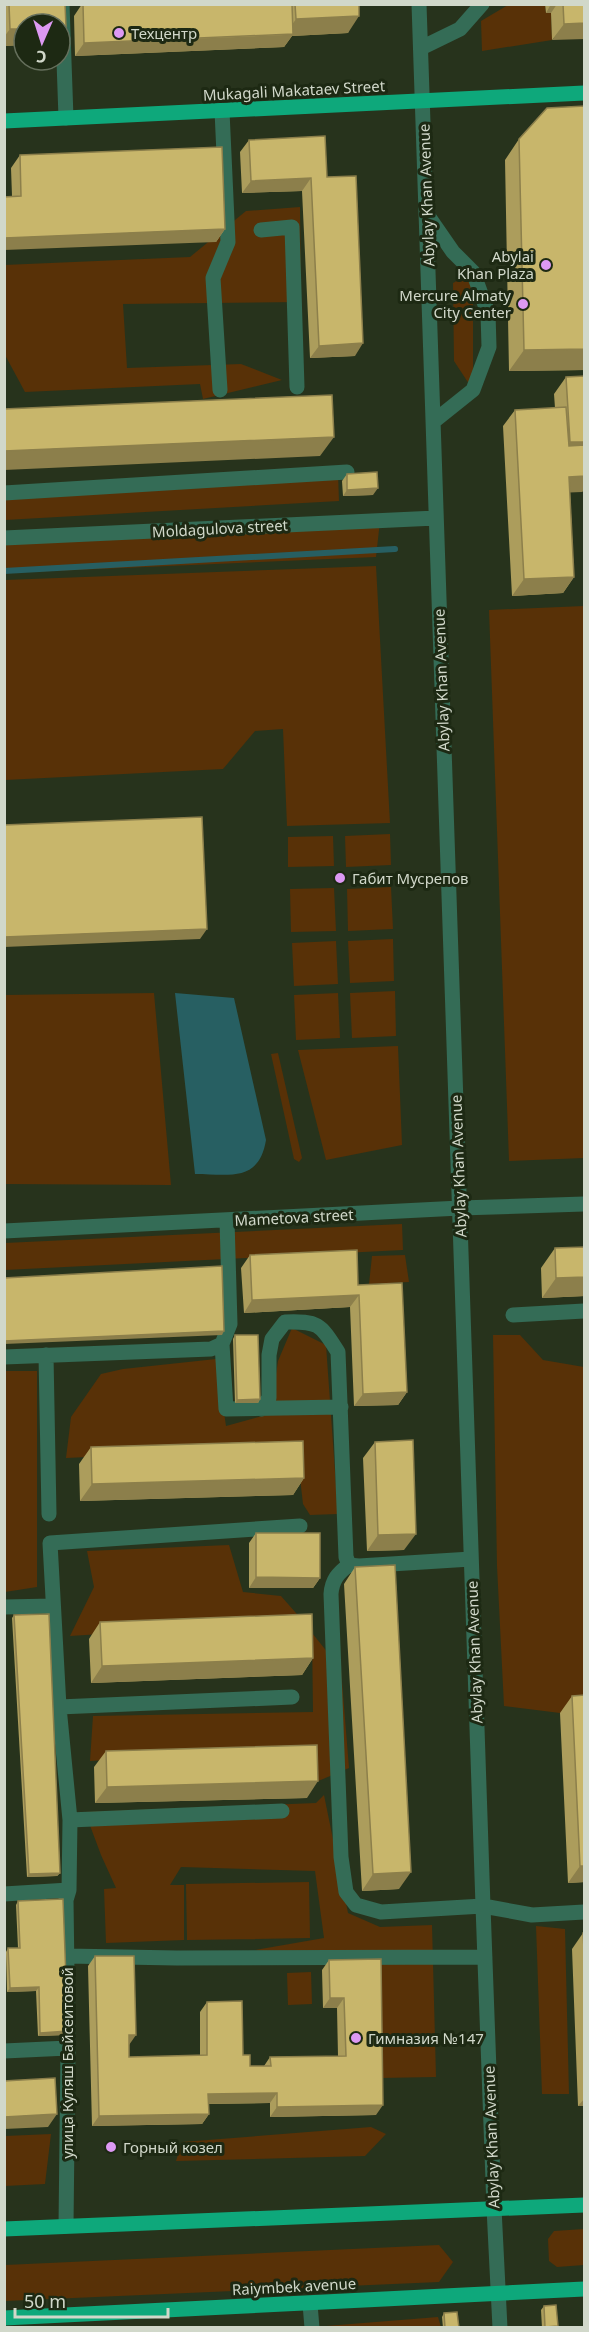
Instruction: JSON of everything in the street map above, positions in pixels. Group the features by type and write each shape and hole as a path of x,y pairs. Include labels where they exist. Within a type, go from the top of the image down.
{"main road":[{"name":"Mukagali Makataev Street","path":"4,121 585,93"},
{"path":"4,2229 585,2205"},
{"name":"Raiymbek avenue","path":"4,2318 585,2289"}],"street":[{"path":"62,4 66,118"},
{"name":"Abylay Khan Avenue","path":"419,4 483,1906 500,2328"},
{"path":"420,48 460,29 482,4"},
{"path":"220,390 213,278 228,242 222,111"},
{"path":"426,213 453,252 473,272 488,313 489,347 473,390 433,422"},
{"path":"261,230 291,227 297,387"},
{"path":"4,493 347,472"},
{"name":"Moldagulova street","path":"4,538 436,518"},
{"name":"Mametovа street","path":"4,1231 459,1208 585,1204"},
{"path":"227,1220 230,1324 222,1344 226,1409 341,1407"},
{"path":"513,1315 585,1311"},
{"path":"261,1408 269,1398 268,1355 272,1339 285,1322 310,1321 325,1332 338,1352 346,1557 350,1565"},
{"path":"4,1358 211,1349 222,1344"},
{"path":"46,1355 49,1514"},
{"name":"улица Куляш Байсеитовой","path":"66,2226 70,1820 59,1707 50,1543 300,1527"},
{"path":"471,1558 350,1565 330,1576 341,1857 346,1892 356,1905 381,1912 483,1906 532,1915 585,1912"},
{"path":"4,1607 53,1606"},
{"path":"59,1707 292,1696"},
{"path":"70,1820 282,1811"},
{"path":"4,1887 5,1894 68,1894"},
{"path":"67,1956 485,1957"},
{"path":"4,2051 68,2048"},
{"path":"310,2304 312,2328"}],"shaded area":[{"path":"508,5 545,5 546,13 551,13 552,40 482,51 481,21"},
{"path":"300,207 301,302 123,304 127,368 241,364 282,380 203,399 200,384 25,392 5,355 4,265 190,257 246,211"},
{"path":"473,272 473,390 454,361 453,283"},
{"path":"338,473 339,501 5,520 5,493"},
{"path":"380,521 376,557 5,573 4,538"},
{"path":"376,566 390,823 287,826 283,729 255,731 223,769 5,780 5,580"},
{"path":"584,606 584,1158 509,1161 489,610"},
{"path":"390,834 391,865 346,867 345,836"},
{"path":"333,836 334,866 288,867 288,837"},
{"path":"391,887 393,929 348,931 347,889"},
{"path":"334,888 336,931 291,932 290,889"},
{"path":"393,939 394,981 350,983 348,941"},
{"path":"336,941 338,984 294,986 292,943"},
{"path":"395,991 396,1036 352,1038 350,993"},
{"path":"154,993 171,1185 5,1184 5,995"},
{"path":"338,993 340,1038 296,1040 294,995"},
{"path":"398,1046 402,1145 326,1160 298,1050"},
{"path":"278,1053 302,1158 299,1162 294,1159 271,1054"},
{"path":"402,1224 403,1250 5,1270 5,1243"},
{"path":"405,1255 409,1282 369,1284 372,1256"},
{"path":"292,1328 326,1345 338,1514 310,1515 303,1504 297,1452 262,1449 66,1458 71,1417 101,1374 123,1369 216,1359 226,1426 270,1414 278,1361"},
{"path":"493,1335 520,1335 543,1360 584,1367 584,1712 560,1713 504,1706 497,1566"},
{"path":"5,1371 37,1371 37,1587 5,1592"},
{"path":"229,1545 243,1592 281,1596 303,1621 70,1636 94,1587 87,1551"},
{"path":"312,1633 341,1669 349,1768 316,1782 314,1748 90,1761 93,1716 313,1712"},
{"path":"324,1795 348,1913 380,1927 432,1925 436,2077 380,2078 377,1964 255,1950 324,1938 315,1871 181,1867 170,1885 184,1885 184,1940 106,1943 104,1889 116,1888 85,1812 316,1803"},
{"path":"309,1882 310,1938 187,1940 186,1884"},
{"path":"536,1926 565,1929 569,2094 542,2094"},
{"path":"311,1972 312,2004 288,2005 287,1973"},
{"path":"371,2127 386,2134 365,2156 176,2161 182,2142"},
{"path":"51,2134 45,2184 5,2186 5,2136"},
{"path":"584,2229 584,2265 557,2267 549,2261 548,2239 554,2231"},
{"path":"439,2245 453,2262 439,2282 5,2301 5,2265"},
{"path":"438,2317 441,2327 326,2326"}],"water":[{"path":"175,993 234,998 266,1140 257,1163 249,1170 230,1175 195,1174"}],"building":[{"path":"9,4 65,4 65,12 12,12 12,29 10,29"},
{"path":"83,4 292,4 293,34 84,43"},
{"path":"295,4 359,4 359,16 296,19"},
{"path":"563,4 585,4 585,23 564,24"},
{"name":"Abylai Khan Plaza","path":"585,106 585,349 524,350 519,139 547,108"},
{"path":"325,136 327,177 356,176 363,343 319,346 311,178 251,181 249,140"},
{"path":"222,147 225,229 4,238 4,197 21,196 20,155"},
{"path":"585,376 585,442 570,442 566,377"},
{"path":"332,395 334,437 4,451 4,409"},
{"path":"566,407 569,446 585,445 585,476 569,477 574,577 524,579 515,410"},
{"path":"377,472 378,488 347,490 347,474"},
{"path":"202,817 207,929 4,937 4,825"},
{"path":"585,1247 585,1277 556,1278 555,1248"},
{"path":"357,1250 358,1285 402,1283 407,1392 363,1394 359,1295 252,1300 250,1255"},
{"path":"222,1266 224,1331 4,1341 4,1278"},
{"path":"235,1335 258,1335 260,1399 237,1400"},
{"path":"413,1440 416,1534 378,1535 375,1442"},
{"path":"303,1441 304,1478 92,1484 91,1447"},
{"path":"256,1533 320,1533 320,1578 256,1577"},
{"path":"395,1565 411,1872 373,1874 355,1567"},
{"path":"49,1614 60,1873 29,1874 14,1615"},
{"path":"312,1614 313,1658 102,1666 100,1622"},
{"path":"585,1695 585,1866 580,1866 572,1696"},
{"path":"317,1745 318,1781 107,1787 106,1751"},
{"path":"63,1899 68,2031 40,2033 39,1987 10,1988 8,1948 20,1948 18,1901"},
{"path":"583,1933 585,1933 585,1964"},
{"path":"95,1956 134,1956 136,2035 129,2035 129,2057 207,2055 207,2002 242,2001 243,2055 250,2055 250,2066 271,2066 270,2057 346,2056 344,1998 330,1998 329,1960 381,1959 383,2105 277,2107 277,2093 208,2094 209,2114 99,2116"},
{"path":"55,2078 57,2114 4,2117 4,2081"},
{"path":"556,2305 558,2326 545,2327 544,2306"},
{"path":"457,2312 459,2328 445,2328 444,2313"}],"waterway":[{"path":"4,571 395,549"}],"place":[{"name":"Техцентр","path":"119,33"},
{"name":"Abylai Khan Plaza","path":"546,265"},
{"name":"Mercure Almaty City Center","path":"523,304"},
{"name":"Габит Мусрепов","path":"340,878"},
{"name":"Гимназия №147","path":"356,2038"},
{"name":"Горный козел","path":"111,2147"}]}
